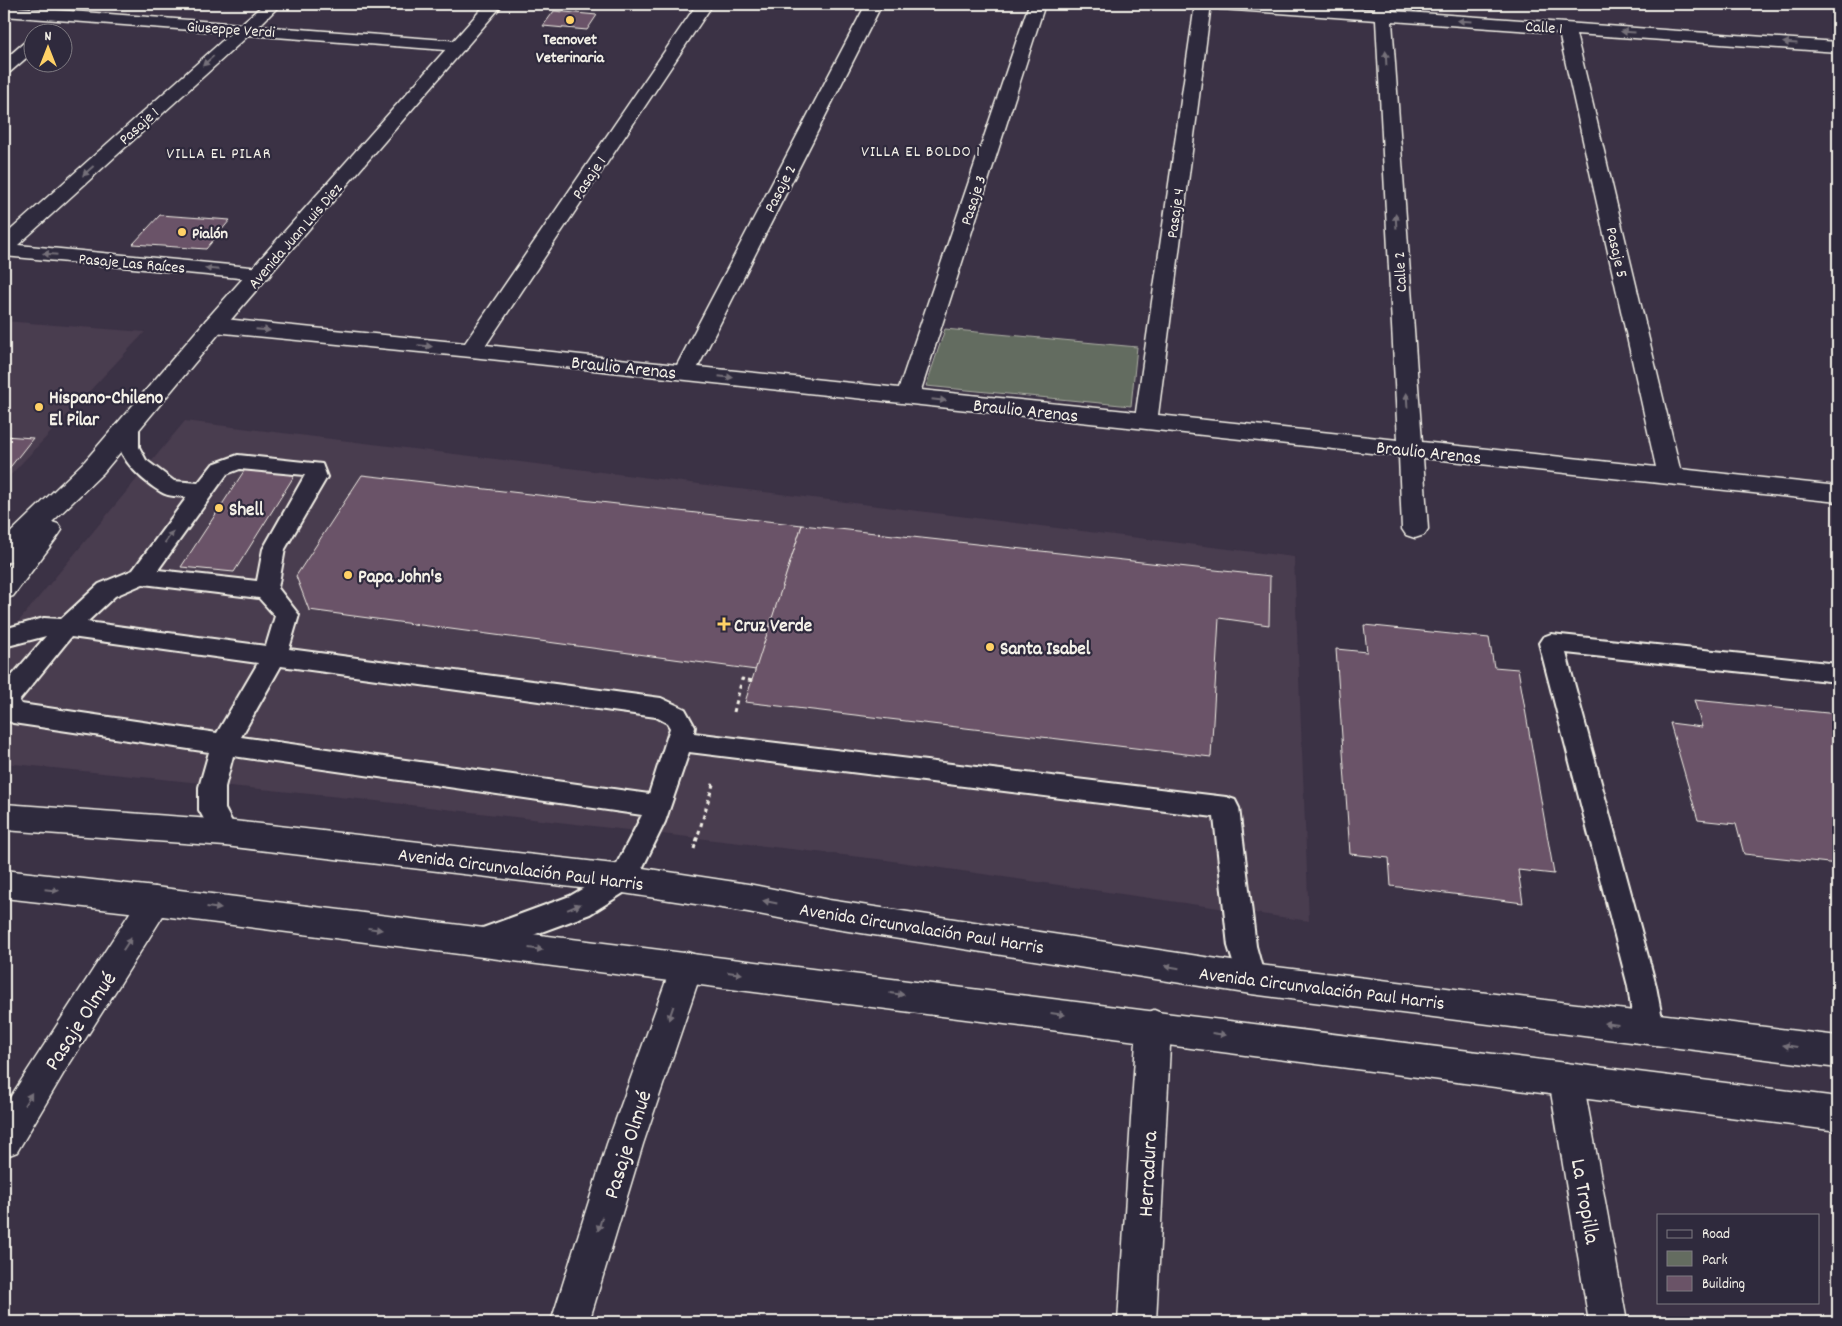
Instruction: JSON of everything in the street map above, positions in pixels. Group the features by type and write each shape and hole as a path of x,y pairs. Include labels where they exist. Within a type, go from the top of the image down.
{"street":[{"path":"65,22 97,4"},
{"name":"Pasaje 1","path":"4,248 273,4"},
{"name":"Avenida Juan Luis Diez","path":"4,589 94,467 214,325 261,274 495,4"},
{"name":"Pasaje 1","path":"471,350 705,4"},
{"name":"Pasaje 2","path":"684,372 874,4"},
{"name":"Pasaje 3","path":"908,396 1037,4"},
{"name":"Pasaje 4","path":"1146,421 1203,4"},
{"name":"Calle 1","path":"1220,4 1384,9 1566,28 1838,47"},
{"name":"Calle 2","path":"1384,9 1409,449 1416,529"},
{"name":"Giuseppe Verdi","path":"4,11 459,46"},
{"name":"Pasaje 5","path":"1566,28 1670,477"},
{"path":"4,68 22,53"},
{"name":"Pasaje Las Raíces","path":"4,248 261,274"},
{"name":"Braulio Arenas","path":"214,325 684,372 1838,494"},
{"name":"Avenida Juan Luis Diez","path":"4,554 94,467"},
{"name":"Avenida Circunvalación Paul Harris","path":"4,817 225,833 623,878 748,898 839,916 1251,979 1838,1052"},
{"path":"4,884 687,967 1838,1114"},
{"name":"Pasaje Olmué","path":"4,1139 53,1059 156,901"},
{"name":"Pasaje Olmué","path":"570,1322 625,1144 687,967"},
{"name":"Herradura","path":"1137,1322 1154,1026"},
{"name":"La Tropilla","path":"1566,1080 1608,1322"}],"lane":[{"path":"129,426 129,447 138,464 169,488 202,490"},
{"path":"141,576 202,490 220,469 238,462 315,469 316,477 274,549 266,590"},
{"path":"225,833 212,810 212,788 224,744 275,655 288,615 266,590 141,576 106,590 66,628 6,699 13,714 224,744 658,806"},
{"path":"4,638 44,627 66,628 661,708 676,716 682,727 680,741 646,836 623,878 580,905 479,942"},
{"path":"1649,1028 1642,986 1551,643 1838,673"},
{"path":"680,741 1226,808 1242,946 1251,979"}],"shaded area":[{"name":"Hispano-Chileno El Pilar","path":"4,321 145,332 4,482"},
{"path":"185,421 1294,557 1309,921 886,860 359,799 4,763 4,639"}],"green space":[{"path":"945,329 1137,347 1131,406 926,386"}],"building":[{"name":"Tecnovet Veterinaria","path":"554,11 597,15 587,30 543,26"},
{"name":"Pialón","path":"160,215 230,220 206,249 133,244"},
{"path":"4,436 33,438 4,475"},
{"path":"246,468 296,473 234,572 181,567"},
{"path":"362,475 802,525 756,670 309,610 296,576"},
{"name":"Santa Isabel","path":"802,525 1270,576 1269,625 1219,618 1211,757 745,702"},
{"path":"1364,625 1489,638 1494,667 1518,669 1554,874 1518,870 1523,903 1391,886 1389,858 1350,854 1336,649 1367,652"},
{"path":"1694,700 1838,714 1838,864 1744,854 1736,824 1698,820 1670,723 1702,727"}],"place":[{"name":"Tecnovet Veterinaria","path":"570,20"},
{"name":"Pialón","path":"182,232"},
{"name":"Hispano-Chileno El Pilar","path":"39,407"},
{"name":"Shell","path":"219,508"},
{"name":"Papa John's","path":"348,575"},
{"name":"Cruz Verde","path":"724,624"},
{"name":"Santa Isabel","path":"990,647"}],"district":[{"name":"VILLA EL BOLDO 1","path":"921,150"},
{"name":"VILLA EL PILAR","path":"219,152"}]}
